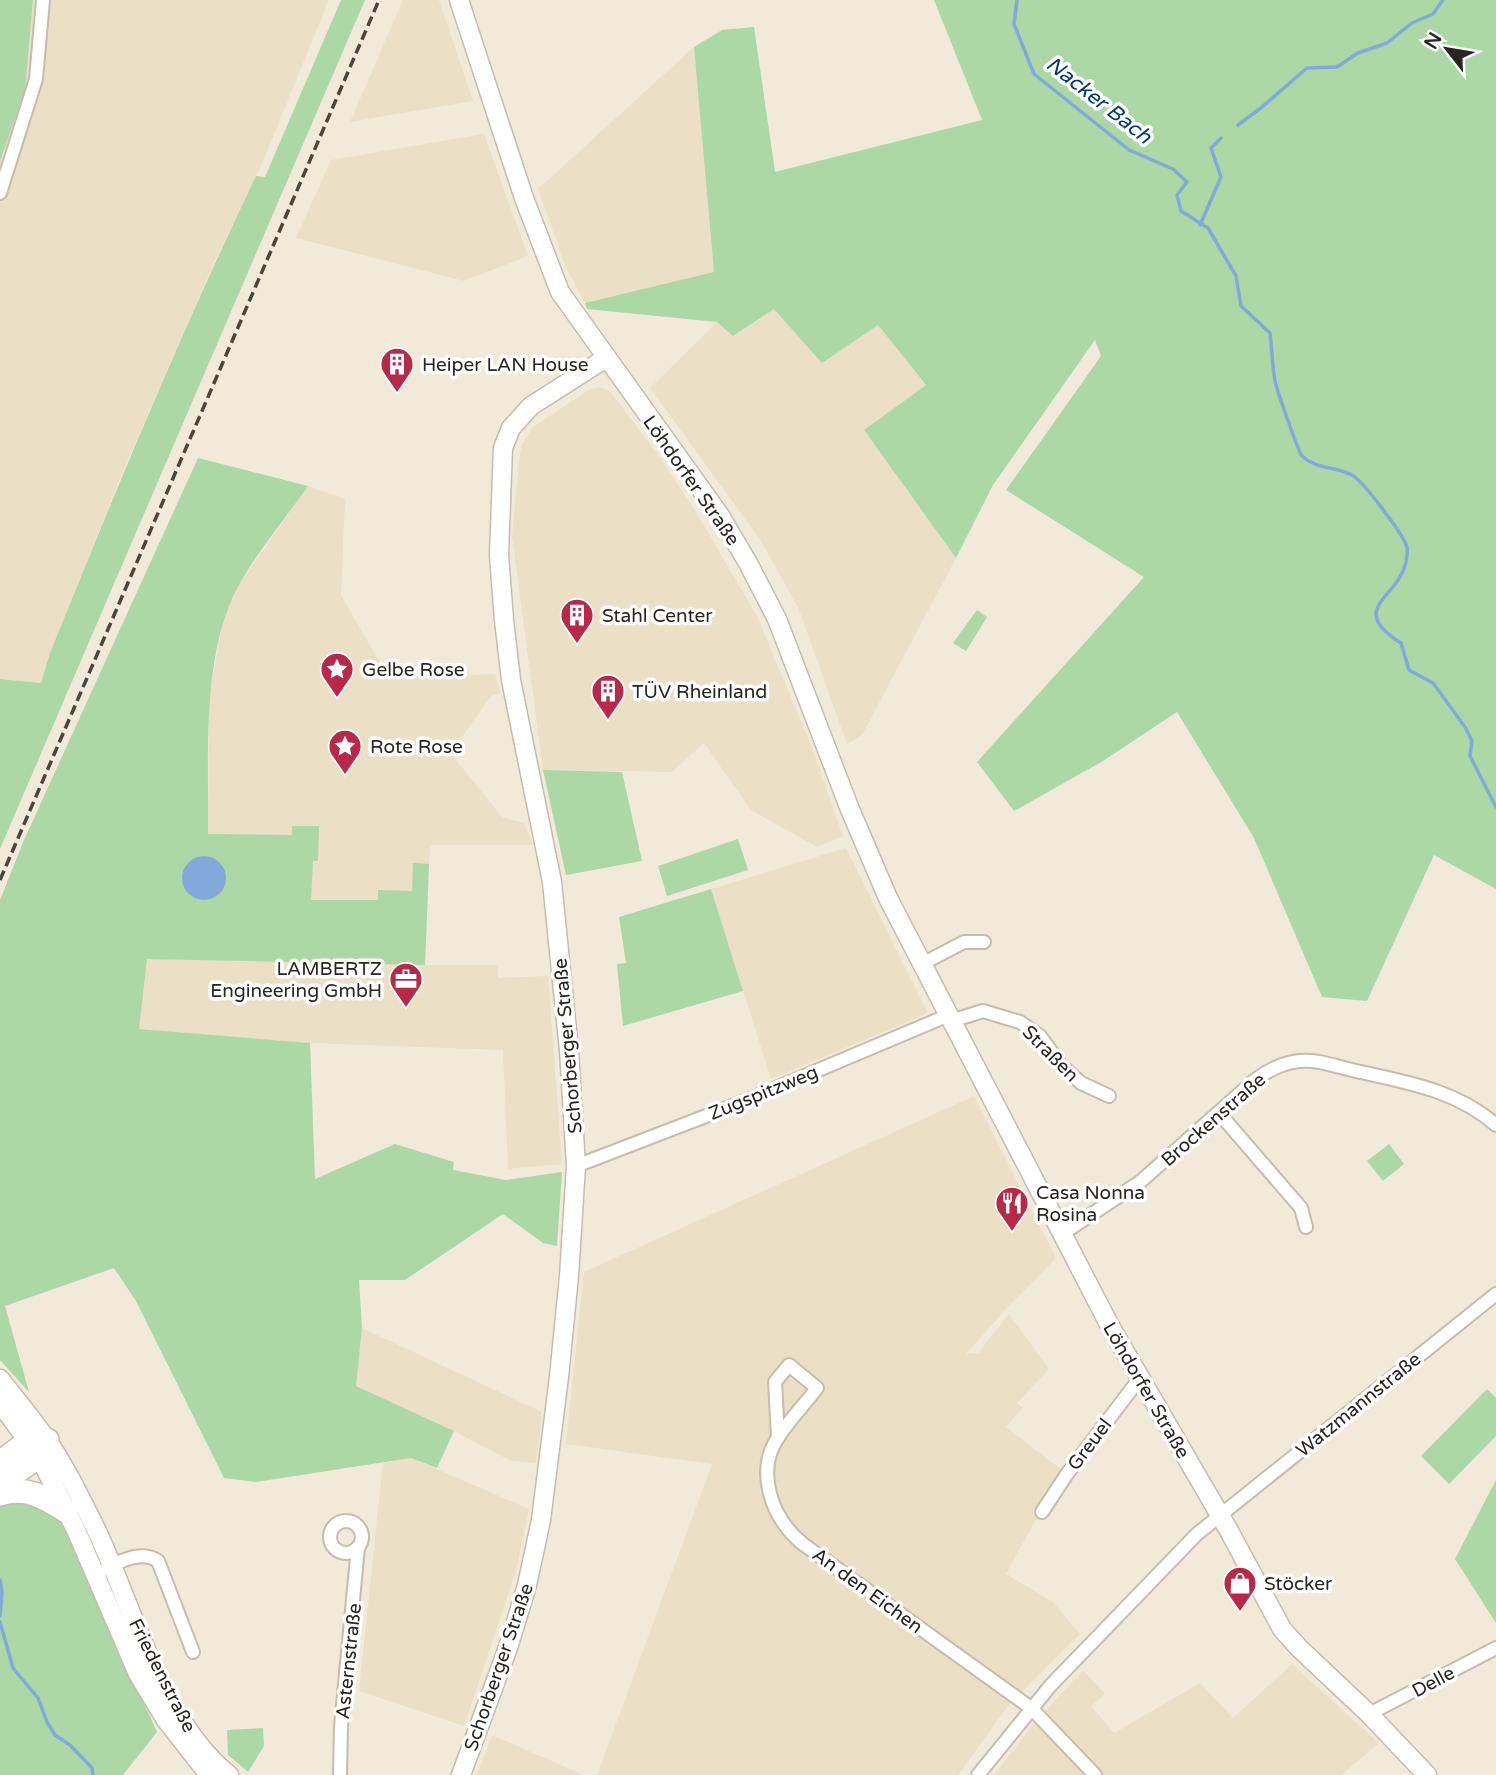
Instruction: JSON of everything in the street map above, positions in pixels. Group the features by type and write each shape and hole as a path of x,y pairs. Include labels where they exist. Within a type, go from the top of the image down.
{"highway":[{"path":"0,1463 38,1445"},
{"path":"0,1483 38,1445"},
{"path":"0,1494 20,1490 32,1493 66,1511"}],"main road":[{"name":"Löhdorfer Straße","path":"459,0 524,198 560,292 721,517 748,563 777,620 867,852 888,898 1062,1234 1140,1378 1282,1629 1427,1775"},
{"name":"Schorberger Straße","path":"461,1775 509,1645 527,1585 541,1520 569,1276 576,1166 569,1050 552,882 511,680 504,620 499,555 503,448 517,421 531,406 606,358"},
{"path":"0,1379 38,1445"},
{"path":"0,1403 38,1445"},
{"name":"Friedenstraße","path":"38,1445 138,1674 166,1720 209,1775"},
{"name":"Friedenstraße","path":"38,1445 94,1524 181,1721 202,1749 229,1775"}],"street":[{"path":"0,194 36,79 43,0"},
{"path":"922,964 964,943 984,942"},
{"name":"Straßen","path":"950,1018 983,1011 1020,1022 1040,1036 1061,1065 1081,1083 1109,1096"},
{"name":"Zugspitzweg","path":"576,1166 950,1018"},
{"name":"Brockenstraße","path":"1062,1234 1140,1182 1266,1072 1286,1064 1311,1061 1445,1093 1496,1125"},
{"path":"1219,1112 1301,1208 1306,1227"},
{"name":"Watzmannstraße","path":"1219,1514 1496,1294"},
{"name":"An den Eichen","path":"778,1436 775,1382 789,1365 817,1388 778,1436 771,1452 767,1478 775,1511 790,1533 1031,1707 1095,1775"},
{"name":"Greuel","path":"1042,1512 1067,1474 1140,1378"},
{"path":"978,1775 1031,1707 1090,1643 1219,1514"},
{"name":"Asternstraße","path":"340,1775 341,1726 358,1547"},
{"name":"Friedenstraße","path":"95,1576 111,1566 139,1556 152,1557 158,1561 193,1652"},
{"name":"Delle","path":"1369,1714 1496,1648"}],"shaded area":[{"path":"33,0 329,0 261,166 214,263 124,469 50,653 41,683 0,679 0,161 25,91"},
{"path":"403,0 439,0 473,101 350,122"},
{"path":"694,47 714,273 585,303 566,267 538,189"},
{"path":"484,134 528,256 464,281 296,238 331,160"},
{"path":"774,309 878,325 926,385 864,430 956,558 862,735 847,744 798,607 759,538 650,388 717,322 733,336"},
{"path":"600,387 610,391 659,456 696,512 758,618 812,748 843,836 817,847 751,810 704,743 672,772 543,770 512,536 519,462 522,444 533,427 590,389"},
{"path":"308,486 345,499 341,595 388,677 495,674 500,693 491,696 454,748 456,760 502,817 524,823 533,845 430,845 425,965 498,965 498,978 548,976 562,1164 508,1169 503,1050 310,1043 139,1029 157,860 208,834 209,699 223,620 239,585"},
{"path":"846,848 928,1013 771,1079 711,889"},
{"path":"974,1096 1056,1258 966,1354 978,1353 1009,1314 1049,1369 1017,1403 1023,1408 1006,1427 1067,1474 1040,1512 1006,1574 1053,1602 1080,1634 1008,1706 958,1775 597,1775 712,1464 566,1444 584,1272"},
{"path":"362,1328 542,1412 536,1463 511,1461 454,1431 356,1386"},
{"path":"411,1458 529,1509 516,1571 464,1726 359,1691 383,1463"},
{"path":"1292,1664 1379,1743 1341,1775 994,1775 1034,1723 1083,1670 1105,1694 1091,1706 1114,1733 1200,1683 1233,1718"},
{"path":"492,1735 584,1775 477,1775"}],"green space":[{"path":"0,0 33,0 25,91 0,161"},
{"path":"341,0 365,0 0,849 0,679 41,683 74,593 175,353 256,176 265,177"},
{"path":"934,0 1496,0 1496,889 1434,855 1367,1001 1322,997 1254,838 1177,712 1103,761 1014,811 977,762 1144,577 1006,490 1101,356 1095,340 993,485 956,558 864,430 926,385 878,325 822,363 774,309 733,336 717,322 587,309 585,303 714,272 694,47 722,30 754,27 775,172 982,120"},
{"path":"198,458 308,486 253,561 226,614 218,643 210,707 208,834 292,835 292,826 319,826 318,861 313,861 311,900 378,900 378,890 412,891 413,863 429,864 425,965 147,959 139,1029 310,1043 315,1179 395,1144 454,1162 453,1170 506,1180 562,1172 557,1246 543,1243 503,1214 405,1280 359,1280 362,1328 356,1386 454,1431 437,1468 411,1458 256,1482 224,1478 136,1301 114,1268 5,1306 29,1392 0,1360 0,900 24,840"},
{"path":"977,610 987,617 966,651 953,643"},
{"path":"543,770 622,772 642,861 566,875"},
{"path":"738,839 748,870 667,896 658,866"},
{"path":"711,889 743,991 623,1026 617,964 626,963 619,917"},
{"path":"1389,1144 1404,1164 1383,1181 1367,1161"},
{"path":"1487,1389 1496,1398 1496,1436 1449,1484 1421,1456"},
{"path":"1496,1480 1496,1623 1455,1559"},
{"path":"20,1496 61,1520 157,1732 123,1775 0,1775 0,1499"},
{"path":"263,1728 264,1746 248,1772 228,1755 227,1730"}],"water":[{"path":"204,856 213,857 220,862 225,869 225,887 220,894 213,899 204,900 195,899 188,894 183,887 182,878 183,869 188,862 195,857"}],"waterway":[{"name":"Nacker Bach","path":"1017,0 1014,24 1034,74 1129,150 1173,169 1187,182 1177,195 1181,211 1208,228 1236,276 1241,306 1270,333 1275,381 1302,456 1314,464 1346,472 1357,479 1382,508 1404,540 1407,549 1406,562 1401,575 1380,603 1376,612 1377,621 1401,643 1409,670 1433,683 1465,727 1472,741 1470,756 1496,807"},
{"path":"1238,125 1307,68 1337,67 1358,53 1387,43 1412,23 1433,14 1443,0"},
{"path":"1200,225 1221,177 1211,148 1221,138"},
{"path":"0,1580 0,1616"},
{"path":"0,1622 13,1668 38,1698 55,1735 70,1745 92,1768 93,1775"}],"railway":[{"path":"0,880 379,0"}],"place":[{"name":"Heiper LAN House","path":"397,394"},
{"name":"Stahl Center","path":"577,645"},
{"name":"Gelbe Rose","path":"337,699"},
{"name":"TÜV Rheinland","path":"608,721"},
{"name":"Rote Rose","path":"345,776"},
{"name":"LAMBERTZ Engineering GmbH","path":"406,1009"},
{"name":"Casa Nonna Rosina","path":"1012,1233"},
{"name":"Stöcker","path":"1240,1613"}]}
